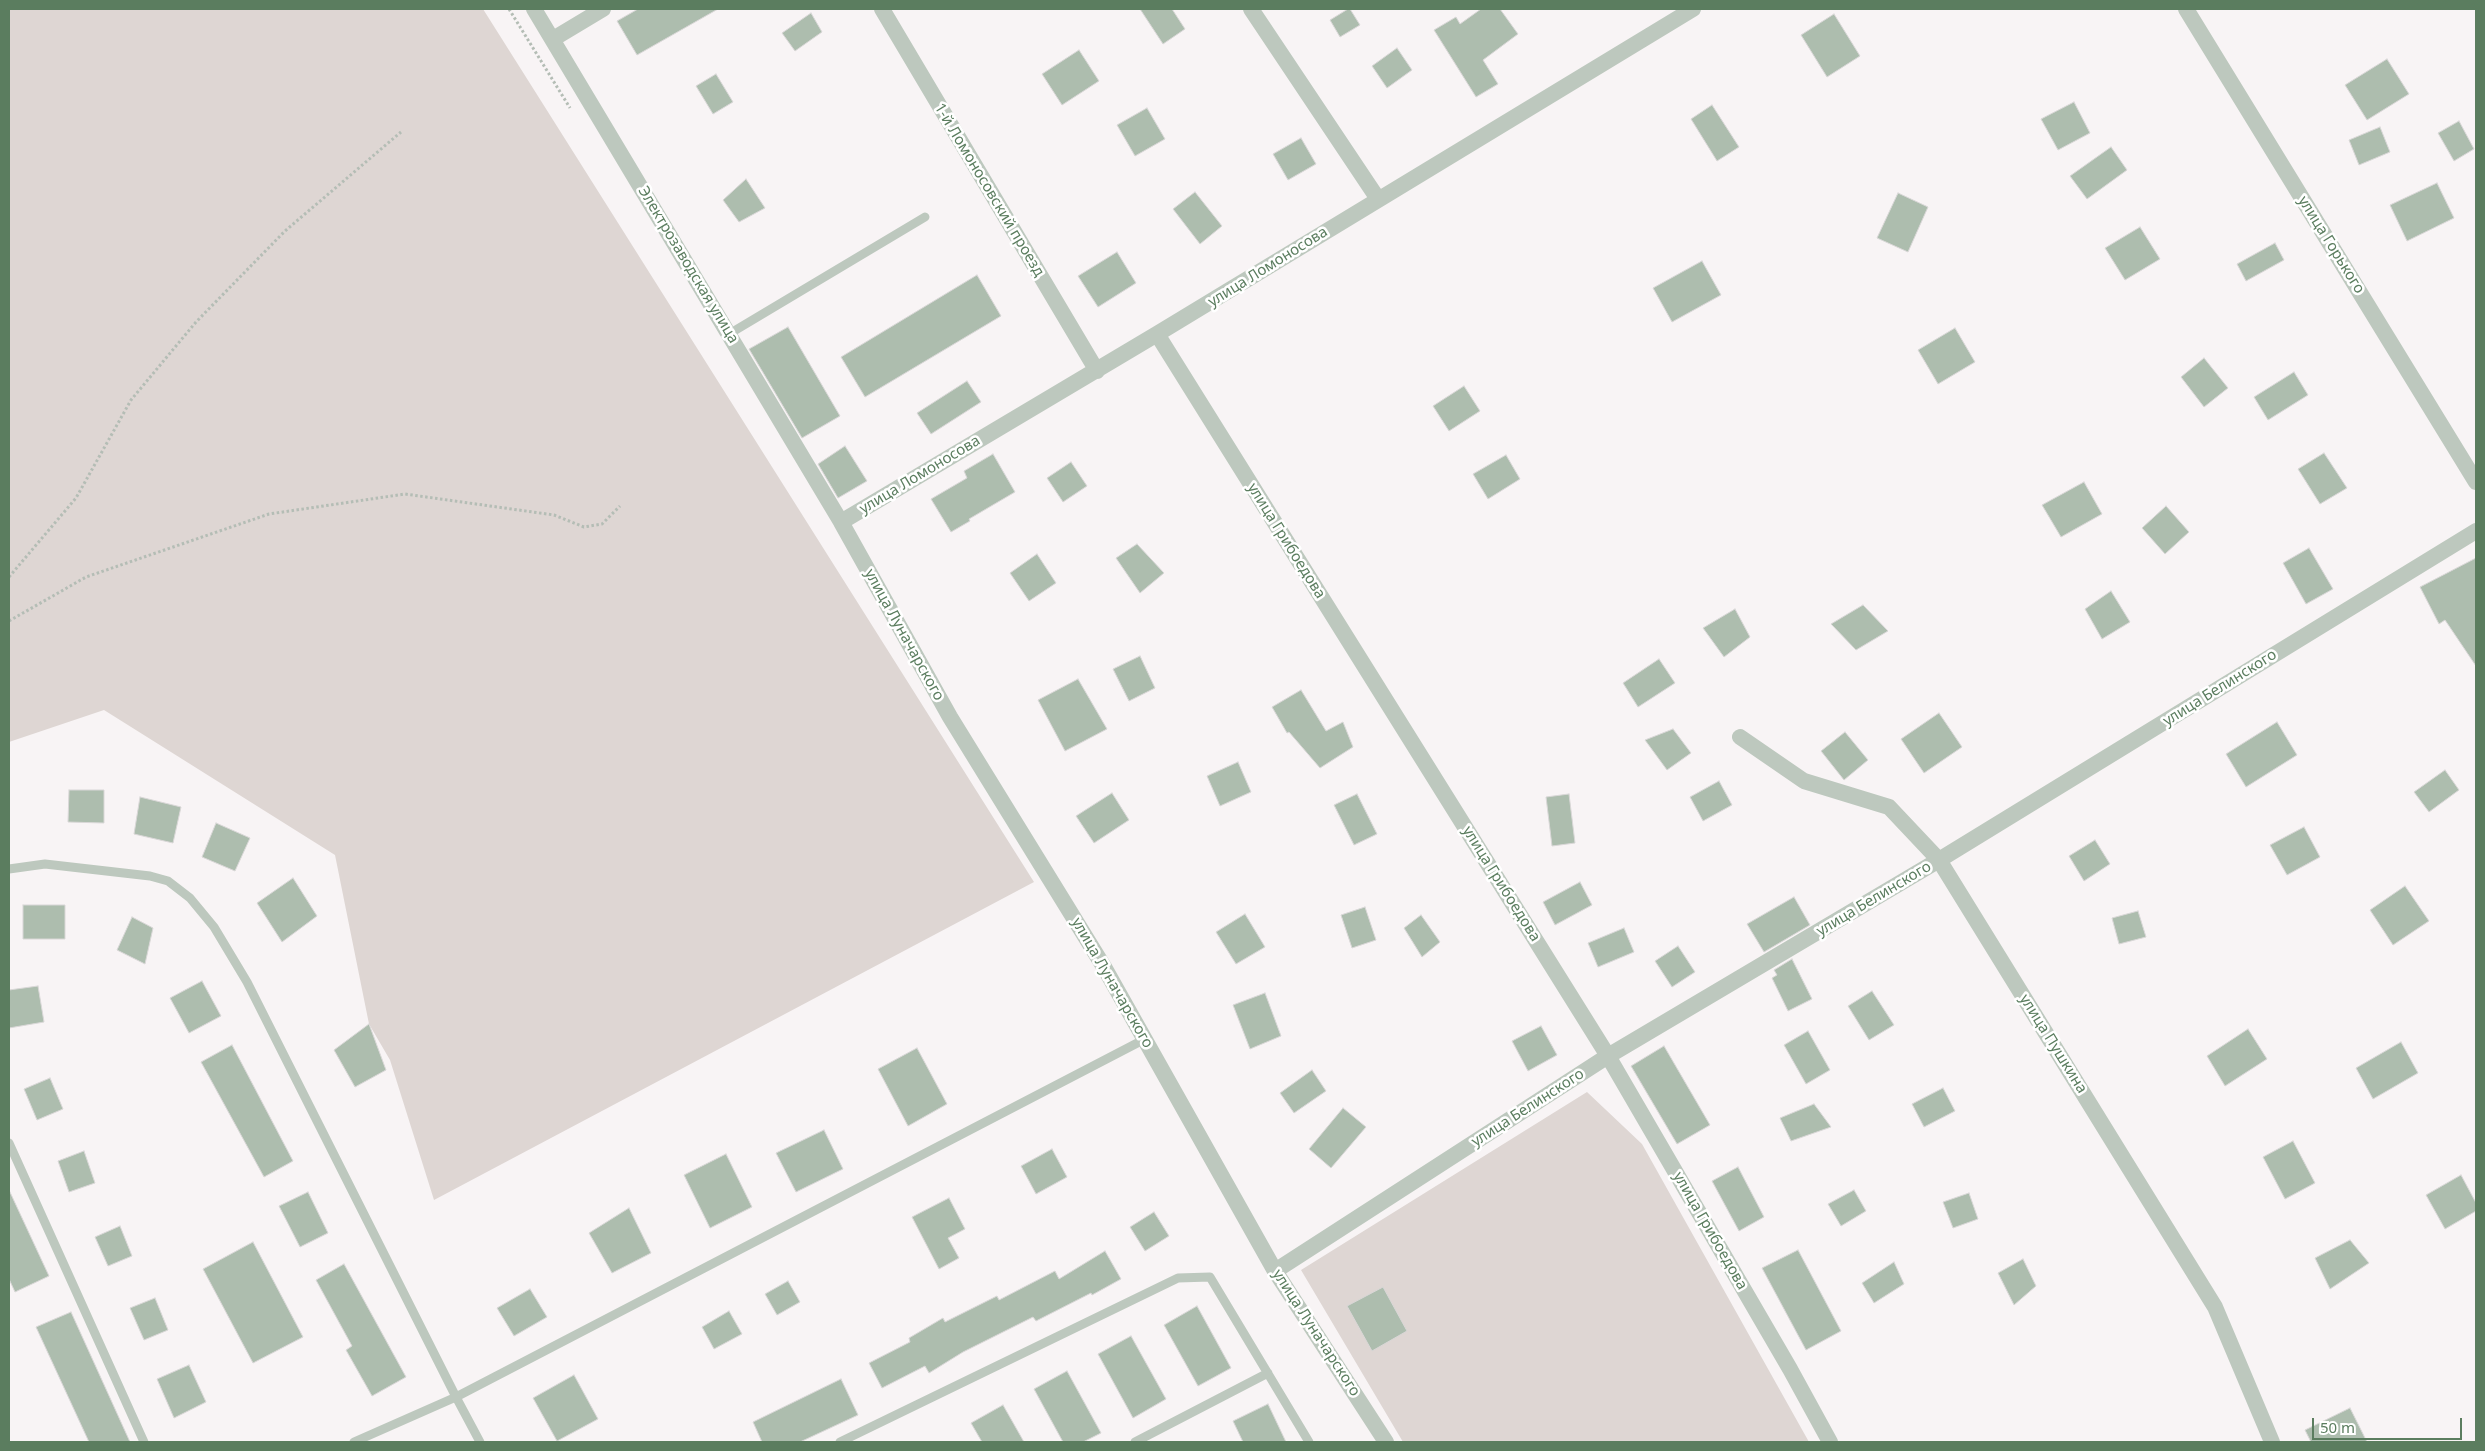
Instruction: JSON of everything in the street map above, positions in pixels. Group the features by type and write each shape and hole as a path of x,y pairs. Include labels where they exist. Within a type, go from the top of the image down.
{"street":[{"name":"Электрозаводская улица","path":"534,9 841,522"},
{"path":"552,39 603,9"},
{"name":"1-й Ломоносовский проезд","path":"882,9 1097,371"},
{"path":"1251,9 1378,199"},
{"name":"улица Ломоносова","path":"841,522 1097,371 1693,9"},
{"name":"улица Горького","path":"2186,9 2476,482"},
{"name":"улица Грибоедова","path":"1157,334 1608,1056 1785,1360 1830,1442"},
{"name":"улица Луначарского","path":"841,522 950,717 1104,967 1275,1271 1386,1442"},
{"name":"улица Белинского","path":"1275,1271 1608,1056 1939,860 2476,530"},
{"name":"улица Пушкина","path":"1740,737 1804,781 1890,807 1939,860 2215,1307 2272,1442"}],"lane":[{"path":"729,334 925,217"},
{"path":"9,869 45,864 133,874 168,881 190,898 214,927 247,982 480,1442"},
{"path":"354,1442 456,1397 1145,1040"},
{"path":"9,1143 144,1442"},
{"path":"840,1442 1178,1278 1210,1276 1309,1442"},
{"path":"1135,1442 1268,1373"}],"path":[{"path":"9,576 76,498 132,400 196,322 285,232 401,132"},
{"path":"9,621 86,577 269,514 404,494 554,515 584,527 602,524 620,506"}],"shaded area":[{"path":"9,9 483,9 1034,882 434,1200 390,1060 369,1024 335,855 104,710 9,742"},
{"path":"1587,1092 1642,1144 1809,1442 1403,1442 1301,1270"}],"building":[{"path":"638,9 718,9 637,55 617,21"},
{"path":"1140,9 1172,9 1185,29 1163,44"},
{"path":"1350,9 1360,25 1340,37 1330,20"},
{"path":"1481,9 1500,9 1518,34 1483,60 1498,84 1476,97 1434,30 1456,17 1460,24"},
{"path":"811,13 822,32 795,51 782,33"},
{"path":"1834,14 1860,56 1827,77 1801,35"},
{"path":"1397,48 1412,70 1387,88 1372,66"},
{"path":"1079,50 1099,81 1062,105 1042,74"},
{"path":"2387,59 2409,94 2367,120 2345,85"},
{"path":"716,74 733,102 713,114 696,86"},
{"path":"2074,102 2090,133 2058,150 2041,119"},
{"path":"1712,105 1739,147 1717,161 1691,119"},
{"path":"1147,108 1165,139 1135,156 1117,125"},
{"path":"2459,121 2474,149 2454,161 2438,133"},
{"path":"2380,127 2390,152 2359,165 2349,140"},
{"path":"1301,138 1316,164 1288,180 1273,154"},
{"path":"2111,147 2127,170 2087,199 2070,176"},
{"path":"746,179 765,208 739,222 723,200"},
{"path":"2437,183 2454,218 2407,241 2390,205"},
{"path":"1195,192 1222,226 1200,244 1173,209"},
{"path":"1898,193 1928,207 1908,252 1877,238"},
{"path":"2140,227 2160,259 2125,280 2105,248"},
{"path":"2275,243 2284,260 2246,281 2237,264"},
{"path":"1117,252 1136,283 1098,307 1078,276"},
{"path":"1702,261 1721,295 1672,322 1653,288"},
{"path":"977,275 1001,316 865,397 841,357"},
{"path":"788,327 840,416 802,438 749,349"},
{"path":"1955,328 1975,362 1938,384 1918,350"},
{"path":"2204,358 2228,388 2204,407 2181,377"},
{"path":"2294,372 2308,395 2268,420 2254,397"},
{"path":"967,381 981,402 931,434 917,413"},
{"path":"1464,386 1480,411 1449,431 1433,406"},
{"path":"845,446 867,481 838,498 818,464"},
{"path":"2324,453 2347,488 2320,504 2298,469"},
{"path":"993,454 1015,492 951,532 931,499 967,478 964,471"},
{"path":"1506,455 1520,479 1488,499 1473,474"},
{"path":"1071,462 1087,486 1063,502 1047,478"},
{"path":"2084,482 2102,514 2061,537 2042,505"},
{"path":"2166,506 2189,532 2165,554 2142,528"},
{"path":"1137,544 1164,573 1140,593 1116,558"},
{"path":"2309,548 2333,589 2306,604 2283,563"},
{"path":"1037,554 1056,583 1029,601 1010,573"},
{"path":"2476,558 2476,666 2445,620 2439,624 2420,587"},
{"path":"2111,591 2130,622 2102,639 2085,609"},
{"path":"1863,605 1888,631 1856,650 1831,624"},
{"path":"1735,609 1750,637 1724,657 1703,628"},
{"path":"1140,656 1155,688 1129,701 1113,669"},
{"path":"1659,659 1675,683 1638,707 1623,683"},
{"path":"1078,679 1107,729 1065,751 1038,700"},
{"path":"1301,690 1326,731 1343,722 1353,747 1320,768 1289,732 1287,733 1272,707"},
{"path":"1939,713 1962,747 1924,773 1901,739"},
{"path":"2277,722 2297,755 2246,787 2226,754"},
{"path":"1673,729 1691,753 1667,770 1645,740"},
{"path":"1845,732 1868,760 1844,780 1821,751"},
{"path":"1238,762 1251,792 1220,806 1207,776"},
{"path":"2445,770 2459,790 2429,812 2414,792"},
{"path":"1719,781 1732,805 1703,821 1690,797"},
{"path":"69,790 104,790 104,823 68,822"},
{"path":"1112,793 1129,820 1094,843 1076,816"},
{"path":"1357,794 1377,834 1354,845 1334,805"},
{"path":"1569,794 1575,843 1552,846 1546,797"},
{"path":"140,797 181,807 173,843 134,834"},
{"path":"216,823 250,838 235,871 202,857"},
{"path":"2304,827 2320,857 2287,875 2270,845"},
{"path":"2095,840 2110,864 2084,881 2069,856"},
{"path":"293,878 317,916 282,942 257,903"},
{"path":"1580,882 1592,905 1555,925 1543,902"},
{"path":"2405,886 2429,921 2393,945 2370,910"},
{"path":"1794,897 1810,925 1764,952 1747,924"},
{"path":"23,905 65,905 65,939 23,939"},
{"path":"1365,907 1376,940 1352,948 1341,915"},
{"path":"2138,911 2146,937 2119,944 2112,918"},
{"path":"1245,914 1265,947 1236,964 1216,932"},
{"path":"1421,915 1440,942 1422,957 1404,928"},
{"path":"132,917 153,928 145,964 117,950"},
{"path":"1624,928 1634,952 1598,967 1588,943"},
{"path":"1678,946 1695,972 1672,987 1655,961"},
{"path":"1792,959 1812,999 1788,1011 1772,978 1777,975 1774,970"},
{"path":"202,981 221,1016 189,1033 170,998"},
{"path":"38,986 44,1022 9,1028 9,990"},
{"path":"1872,991 1894,1025 1869,1040 1848,1006"},
{"path":"1265,993 1281,1036 1250,1049 1233,1005"},
{"path":"369,1024 386,1070 355,1087 334,1050"},
{"path":"1541,1026 1557,1055 1528,1071 1512,1041"},
{"path":"2248,1029 2267,1059 2225,1086 2207,1056"},
{"path":"1808,1031 1830,1070 1806,1084 1784,1045"},
{"path":"2401,1042 2418,1073 2373,1099 2356,1068"},
{"path":"232,1045 293,1161 264,1177 201,1062"},
{"path":"1664,1046 1710,1125 1677,1144 1631,1066"},
{"path":"917,1048 947,1104 908,1126 878,1069"},
{"path":"1312,1070 1326,1091 1294,1113 1280,1093"},
{"path":"50,1078 63,1109 37,1120 24,1089"},
{"path":"1943,1088 1955,1111 1924,1127 1912,1104"},
{"path":"1814,1104 1831,1127 1791,1141 1780,1118"},
{"path":"1343,1108 1366,1127 1331,1168 1309,1149"},
{"path":"824,1130 843,1169 796,1192 776,1153"},
{"path":"2293,1141 2315,1183 2285,1199 2263,1157"},
{"path":"1052,1149 1067,1177 1036,1194 1021,1166"},
{"path":"84,1151 95,1183 69,1192 58,1161"},
{"path":"726,1154 752,1207 710,1228 684,1175"},
{"path":"1738,1167 1764,1217 1739,1231 1712,1181"},
{"path":"2461,1175 2476,1203 2476,1211 2445,1229 2426,1195"},
{"path":"9,1190 49,1276 15,1292 9,1279"},
{"path":"1854,1190 1866,1211 1841,1226 1828,1204"},
{"path":"308,1192 328,1233 300,1247 279,1206"},
{"path":"1969,1193 1978,1219 1953,1228 1943,1202"},
{"path":"949,1198 965,1229 948,1238 959,1258 939,1269 912,1217"},
{"path":"629,1208 651,1253 612,1273 589,1233"},
{"path":"1154,1212 1169,1236 1145,1251 1130,1227"},
{"path":"120,1226 132,1256 108,1266 95,1237"},
{"path":"2350,1240 2369,1263 2330,1289 2315,1258"},
{"path":"253,1242 303,1337 253,1363 203,1269"},
{"path":"1798,1250 1841,1331 1806,1350 1762,1268"},
{"path":"1105,1251 1121,1279 1036,1321 1033,1317 963,1352 929,1373 925,1366 882,1388 869,1363 910,1342 909,1338 943,1318 945,1322 997,1296 999,1300 1055,1271 1059,1279"},
{"path":"2023,1259 2036,1286 2014,1305 1998,1273"},
{"path":"1894,1262 1904,1284 1874,1303 1862,1283"},
{"path":"344,1264 406,1377 372,1396 346,1350 352,1346 316,1280"},
{"path":"788,1281 800,1302 777,1315 765,1294"},
{"path":"1383,1287 1407,1331 1372,1351 1347,1306"},
{"path":"530,1289 547,1317 514,1336 497,1308"},
{"path":"155,1298 168,1330 144,1340 130,1308"},
{"path":"1197,1306 1231,1368 1198,1386 1164,1325"},
{"path":"729,1311 742,1334 714,1349 702,1327"},
{"path":"71,1312 130,1442 89,1442 36,1327"},
{"path":"1131,1336 1166,1399 1133,1418 1098,1354"},
{"path":"189,1365 206,1402 174,1418 157,1379"},
{"path":"1067,1371 1101,1433 1083,1442 1063,1442 1034,1389"},
{"path":"574,1375 598,1419 557,1441 533,1398"},
{"path":"841,1379 858,1415 800,1442 762,1442 753,1422"},
{"path":"1268,1404 1286,1442 1243,1442 1233,1421"},
{"path":"1003,1405 1024,1442 982,1442 971,1423"},
{"path":"2350,1408 2367,1442 2311,1442 2305,1430"}]}
